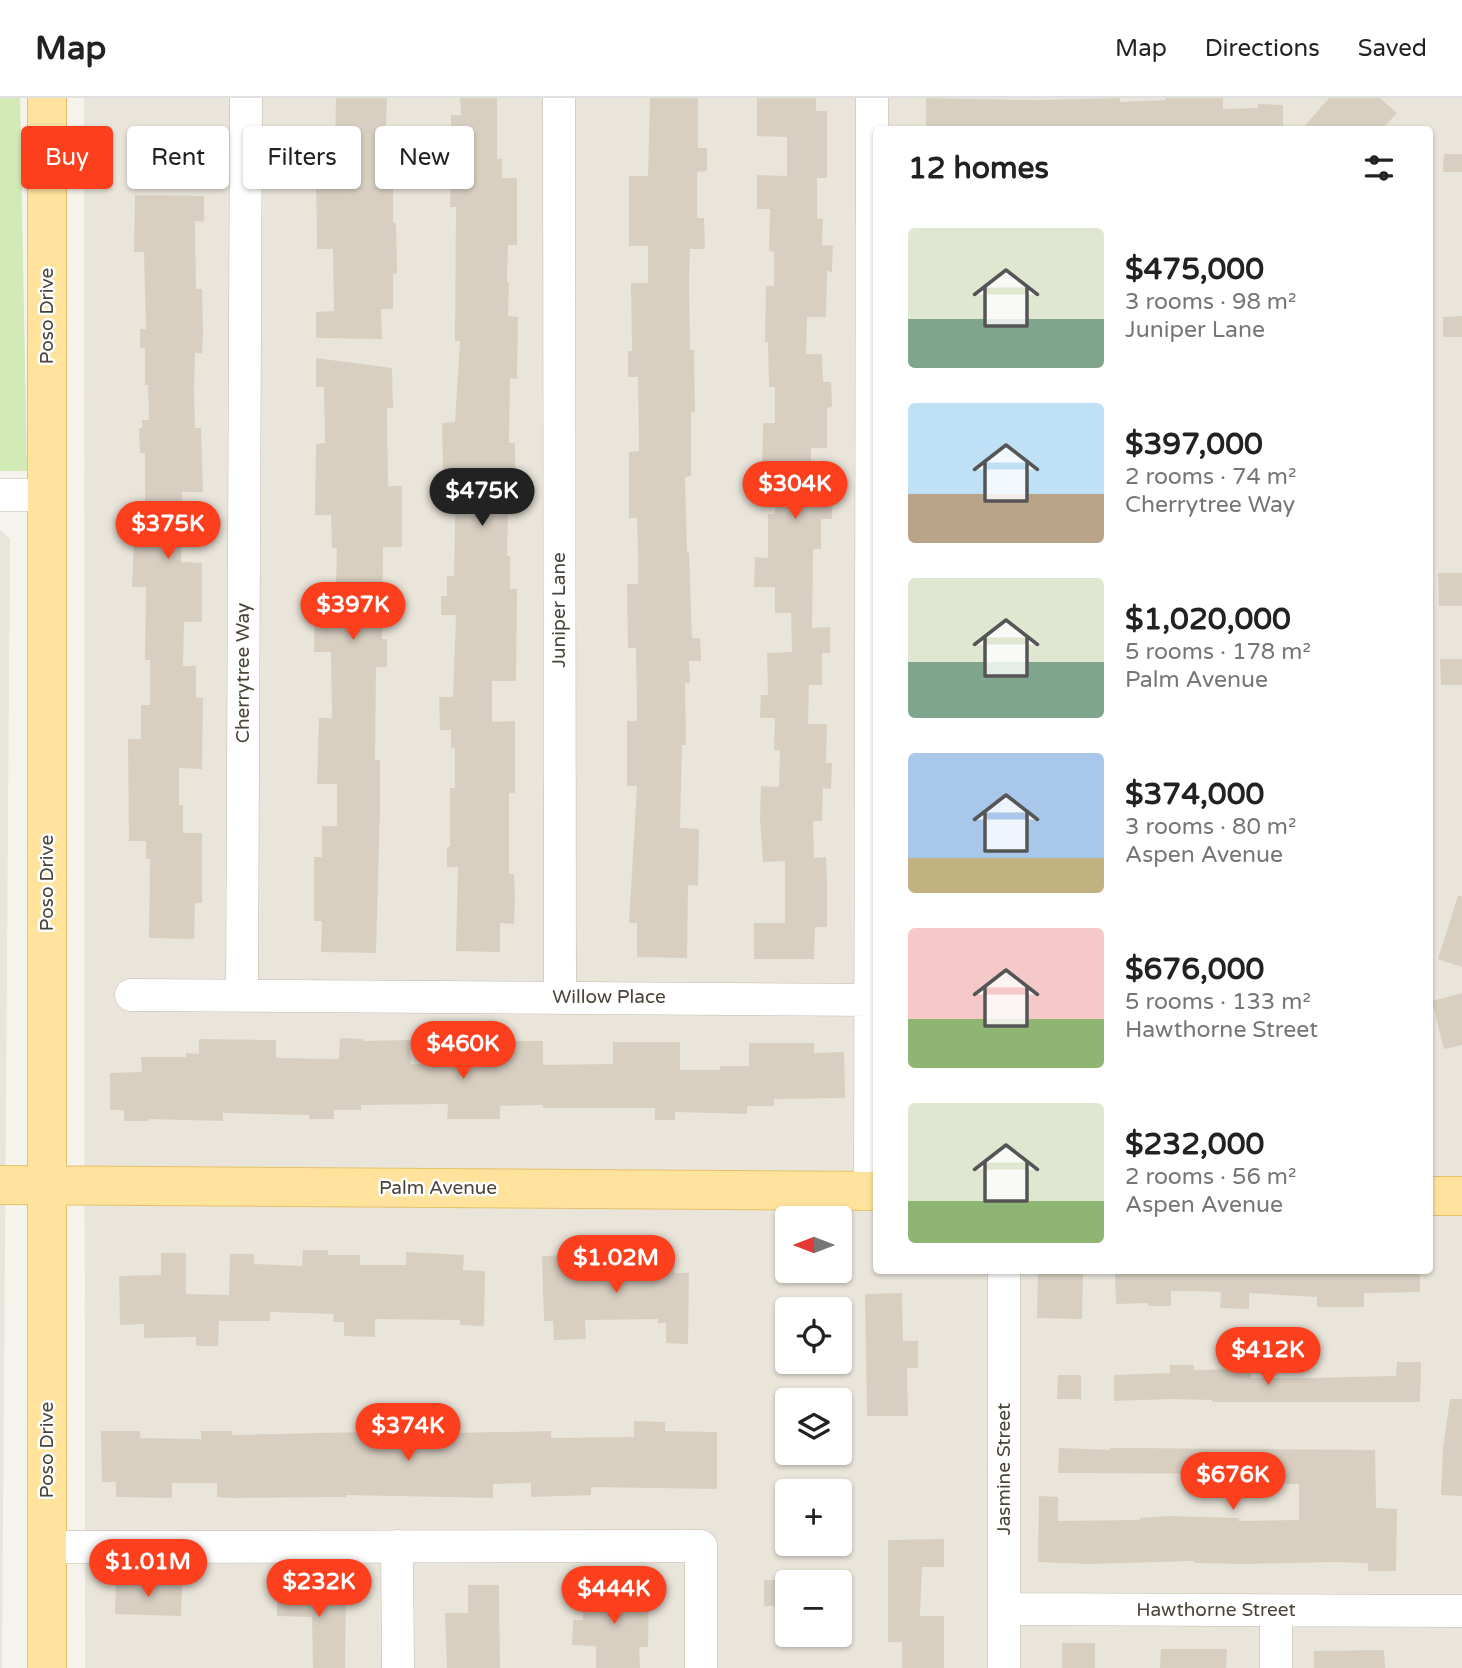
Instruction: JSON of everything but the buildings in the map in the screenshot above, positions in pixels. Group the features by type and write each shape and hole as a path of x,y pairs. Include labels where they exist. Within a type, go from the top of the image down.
{"main road":[{"name":"Poso Drive","path":"47,98 47,1668"},
{"name":"Palm Avenue","path":"0,1185 873,1190"},
{"path":"1433,1196 1462,1196"}],"street":[{"name":"Cherrytree Way","path":"242,996 246,98"},
{"name":"Juniper Lane","path":"559,98 560,997"},
{"path":"872,98 873,226"},
{"path":"0,495 47,495"},
{"name":"Willow Place","path":"131,995 873,1000"},
{"name":"Jasmine Street","path":"1003,1668 1004,1274"},
{"path":"397,1546 398,1668"},
{"path":"47,1547 701,1546 701,1668"},
{"name":"Hawthorne Street","path":"1004,1609 1462,1611"},
{"path":"1276,1611 1276,1668"}],"shaded area":[{"path":"84,98 1462,98 1462,1668 85,1668 84,189 113,189 113,126 84,126"},
{"path":"0,530 10,539 2,1668 0,1668"}],"green space":[{"path":"0,98 20,98 27,471 0,471"}]}
